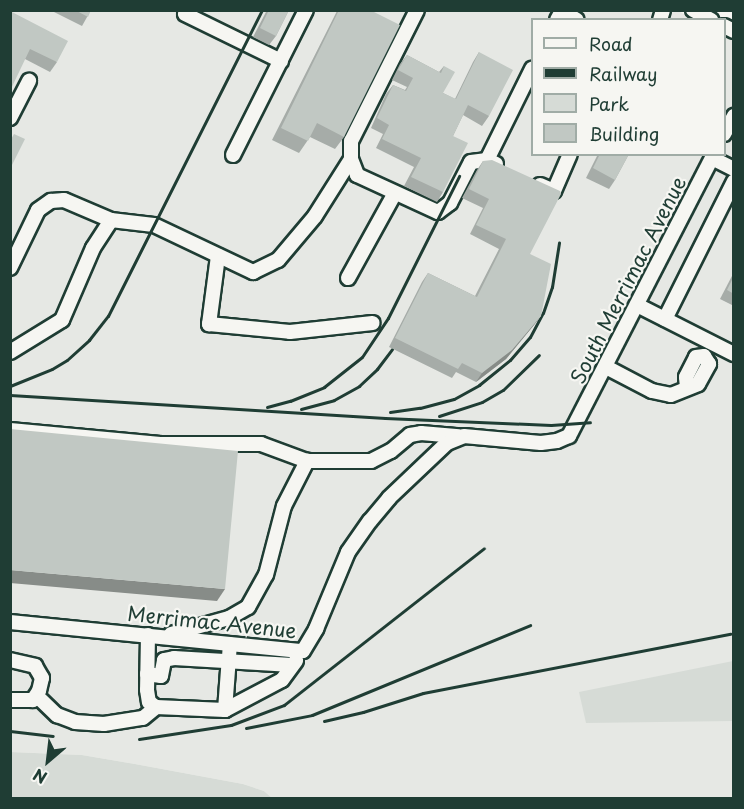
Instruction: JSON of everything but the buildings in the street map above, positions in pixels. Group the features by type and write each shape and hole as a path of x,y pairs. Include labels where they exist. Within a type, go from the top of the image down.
{"street":[{"path":"187,10 185,14 284,56"},
{"path":"233,155 306,10"},
{"path":"417,10 351,141 351,159 357,175 438,212 450,203 471,162 488,160 506,169"},
{"path":"558,18 561,11 573,18"},
{"path":"488,160 531,71"},
{"path":"10,118 29,81"},
{"path":"726,130 734,116"},
{"path":"525,178 554,191 569,156"},
{"path":"713,156 734,169"},
{"name":"South Merrimac Avenue","path":"464,436 541,443 557,441 569,436 713,156"},
{"path":"10,268 38,210 51,201 64,200 111,220 154,225 253,272 278,260 315,216 351,159"},
{"path":"665,319 734,181"},
{"path":"348,278 395,193"},
{"path":"10,352 62,320 93,248 111,220"},
{"path":"218,256 209,324 290,332 373,323"},
{"path":"637,305 734,354"},
{"path":"606,367 661,394 671,395 698,384 709,364 704,356 711,343"},
{"path":"10,430 160,444 261,444 307,461 371,461 391,451 410,435 421,433 464,436"},
{"name":"Merrimac Avenue","path":"10,622 303,651 316,630 348,552 370,521 389,498 447,443 464,436"},
{"path":"303,651 282,681 225,710 156,707 149,702 147,674 155,636 229,618 248,607 266,575 284,506 307,461"},
{"path":"225,710 230,644"},
{"path":"147,674 161,676 164,660 174,658 292,665"},
{"path":"10,660 35,666 42,678 37,696 33,700 10,700"},
{"path":"37,696 57,715 75,722 104,724 143,718 156,707"}],"shaded area":[{"path":"676,10 692,18 531,18 531,156 726,156 726,36 733,39 733,798 272,798 264,791 243,784 135,764 82,755 11,752 11,11"}],"green space":[{"path":"733,661 733,721 586,723 579,692"},
{"path":"11,752 82,755 135,764 243,784 264,791 272,798 11,798"}],"railway":[{"path":"10,386 52,369 67,360 89,340 108,316 262,10"},
{"path":"267,407 290,401 324,387 362,357 388,318 459,176"},
{"path":"390,412 420,408 454,399 479,385 510,360 530,337 543,313 552,287 559,243"},
{"path":"301,409 334,400 359,386 377,369 392,349"},
{"path":"439,416 482,402 503,390 539,355"},
{"path":"10,395 385,418 551,425 590,422"},
{"path":"139,739 231,725 284,705 484,548"},
{"path":"246,728 312,715 530,625"},
{"path":"324,721 363,712 423,693 730,634"},
{"path":"10,731 53,736"}]}
